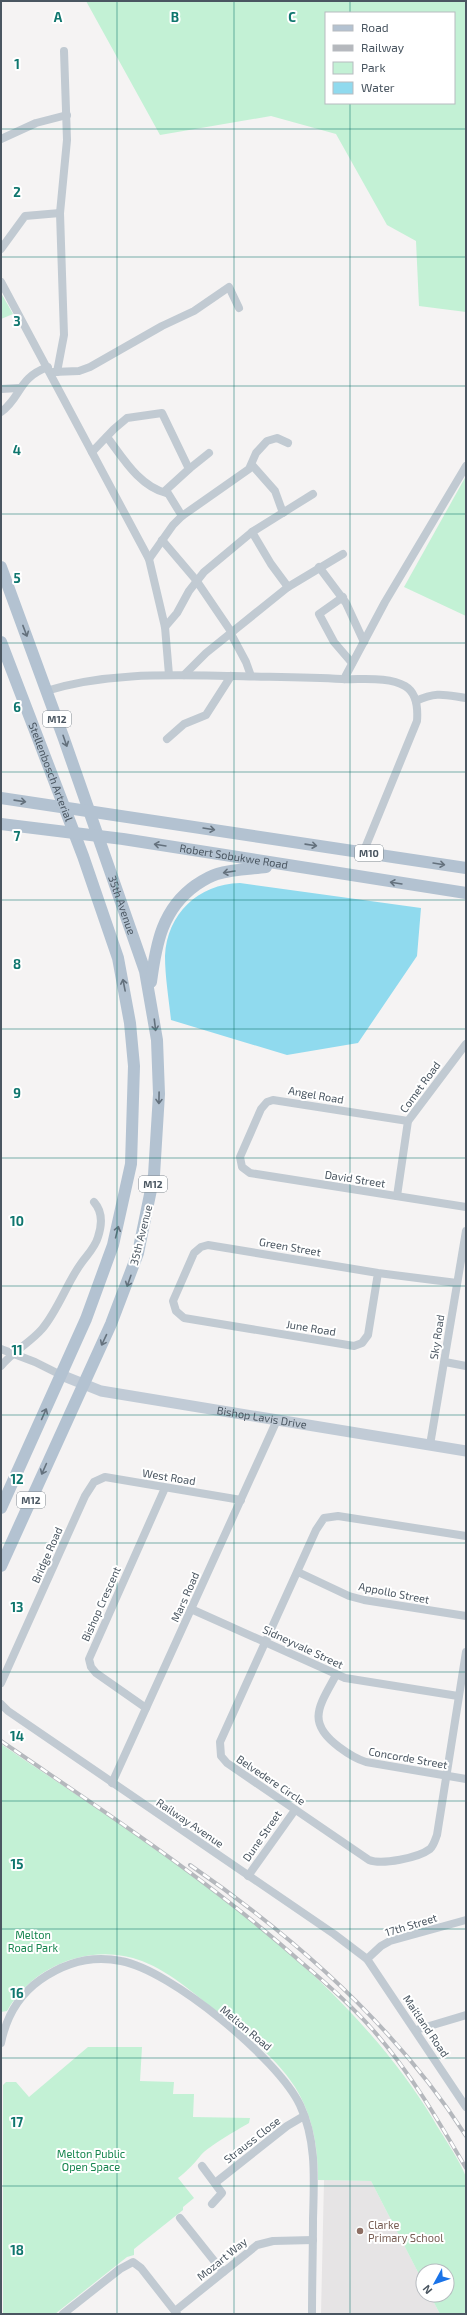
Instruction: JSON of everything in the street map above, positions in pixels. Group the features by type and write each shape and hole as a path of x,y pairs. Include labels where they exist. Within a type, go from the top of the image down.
{"main road":[{"name":"Stellenbosch Arterial","path":"1,567 98,837"},
{"name":"Stellenbosch Arterial","path":"1,642 74,834"},
{"name":"M10","path":"1,798 466,868"},
{"name":"Robert Sobukwe Road","path":"1,824 98,837 466,893"},
{"name":"35th Avenue","path":"1,1508 96,1296 113,1245 130,1164 134,1093 133,1046 122,973 99,902 74,834"},
{"name":"35th Avenue","path":"1,1566 82,1384 111,1324 128,1283 145,1225 154,1175 158,1135 159,1066 150,991 138,948 98,837"},
{"path":"150,991 154,955 159,934 169,913 186,892 216,874 282,865"}],"street":[{"path":"52,370 64,335 60,213 66,168 67,114 64,51"},
{"path":"1,139 36,123 67,114"},
{"path":"1,249 25,216 60,213"},
{"path":"1,282 52,370 92,452 149,559 165,627 169,675"},
{"path":"1,412 31,375 52,370 79,371 90,367 156,329 194,311 229,287 239,308"},
{"path":"1,389 19,388"},
{"path":"92,452 127,418 161,413 189,468"},
{"path":"107,437 144,482 155,490 166,493 182,516"},
{"path":"149,559 162,540 182,516 252,465 256,453 267,441 277,438 288,443"},
{"path":"166,493 167,487 209,453"},
{"path":"252,465 275,491 283,513"},
{"path":"344,679 466,466"},
{"path":"165,627 177,613 196,580 252,532 313,494"},
{"path":"252,532 271,564 288,587"},
{"path":"162,540 196,580 232,633 251,676"},
{"path":"184,675 206,653 288,587 319,566 343,554"},
{"path":"319,566 342,597 364,642"},
{"path":"342,597 319,614 334,642 352,663"},
{"path":"46,690 98,679 169,675 300,676 394,682 405,686 412,693 416,702 417,721 414,732 363,853"},
{"path":"168,739 184,724 206,715 231,676"},
{"path":"416,702 430,695 442,693 466,698"},
{"name":"Comet Road","path":"397,1196 408,1121 466,1044"},
{"name":"Angel Road","path":"242,1166 240,1157 261,1109 267,1102 273,1100 408,1121"},
{"name":"David Street","path":"242,1166 250,1173 466,1207"},
{"path":"1,1366 11,1353 34,1336 47,1323 80,1265 95,1244 101,1224 99,1209 94,1202"},
{"name":"Sky Road","path":"430,1445 466,1232"},
{"name":"Green Street","path":"184,1318 176,1311 173,1301 194,1253 201,1247 208,1245 378,1273 457,1283"},
{"name":"June Road","path":"184,1318 354,1346 362,1343 368,1335 378,1273"},
{"path":"1,1349 35,1362 61,1375"},
{"path":"444,1362 466,1366"},
{"name":"Bishop Lavis Drive","path":"61,1375 101,1391 466,1451"},
{"name":"Mars Road","path":"112,1782 277,1420"},
{"name":"West Road","path":"94,1482 105,1478 241,1500"},
{"name":"Bridge Road","path":"1,1683 85,1496 94,1482"},
{"name":"Bishop Crescent","path":"146,1708 96,1673 91,1667 89,1660 166,1488"},
{"name":"Belvedere Circle","path":"466,1536 330,1516 324,1518 318,1526 220,1742 219,1753 227,1763 365,1858 374,1862 384,1863 419,1854 432,1846 437,1835 466,1652"},
{"name":"Appollo Street","path":"298,1572 349,1596 364,1600 466,1616"},
{"name":"Sidneyvale Street","path":"191,1609 266,1641 336,1675 356,1680 458,1696"},
{"name":"Concorde Street","path":"336,1675 319,1711 320,1726 326,1737 362,1761 466,1779"},
{"name":"Railway Avenue","path":"1,1704 12,1714 367,1959"},
{"name":"Dune Street","path":"248,1876 295,1810"},
{"name":"17th Street","path":"367,1959 378,1948 390,1941 466,1920"},
{"name":"Melton Road","path":"1,2043 8,2019 17,2004 30,1988 46,1976 62,1967 88,1960 104,1959 125,1962 145,1968 171,1982 250,2044 284,2079 304,2116 313,2160 312,2314"},
{"name":"Maitland Road","path":"367,1959 416,2030 466,2107"},
{"path":"416,2030 466,2015"},
{"name":"Strauss Close","path":"215,2183 287,2126 304,2116"},
{"path":"202,2166 222,2193 212,2204"},
{"path":"180,2218 223,2272"},
{"name":"Mozart Way","path":"176,2313 250,2250 265,2242 313,2240"},
{"path":"66,2313 120,2269 133,2262 141,2268 176,2313"}],"shaded area":[{"name":"Clarke Primary School","path":"324,2180 371,2181 415,2266 415,2303 434,2303 440,2314 321,2314"}],"green space":[{"path":"86,1 466,1 466,312 419,306 416,241 387,225 336,134 271,116 160,135"},
{"path":"1,293 13,314 1,319"},
{"path":"466,476 466,616 404,587"},
{"name":"Melton Road Park","path":"1,1744 179,1866 238,1910 294,1957 346,2007 393,2061 433,2119 455,2155 466,2177 466,2314 440,2314 434,2303 455,2303 455,2263 415,2263 415,2266 371,2181 318,2180 317,2156 310,2120 301,2098 288,2077 280,2067 253,2041 175,1979 142,1961 123,1956 103,1954 84,1956 48,1970 32,1981 18,1995 7,2011 1,2012"},
{"name":"Melton Public Open Space","path":"88,2047 142,2047 140,2081 174,2082 173,2094 194,2094 193,2117 250,2118 249,2123 210,2147 188,2170 178,2178 194,2198 183,2207 183,2210 134,2249 134,2255 127,2257 55,2314 3,2314 3,2085 6,2082 16,2082 29,2097"}],"water":[{"path":"240,883 421,908 417,956 358,1043 287,1055 171,1020 166,980 165,956 167,941 172,927 179,915 198,895 225,885"}],"railway":[{"path":"1,1741 192,1874 266,1932 338,1994 373,2030 411,2079 466,2168"},
{"path":"190,1865 268,1923 306,1954 342,1987 409,2058 439,2096 466,2136"}],"place":[{"name":"Clarke Primary School","path":"360,2231"}]}
